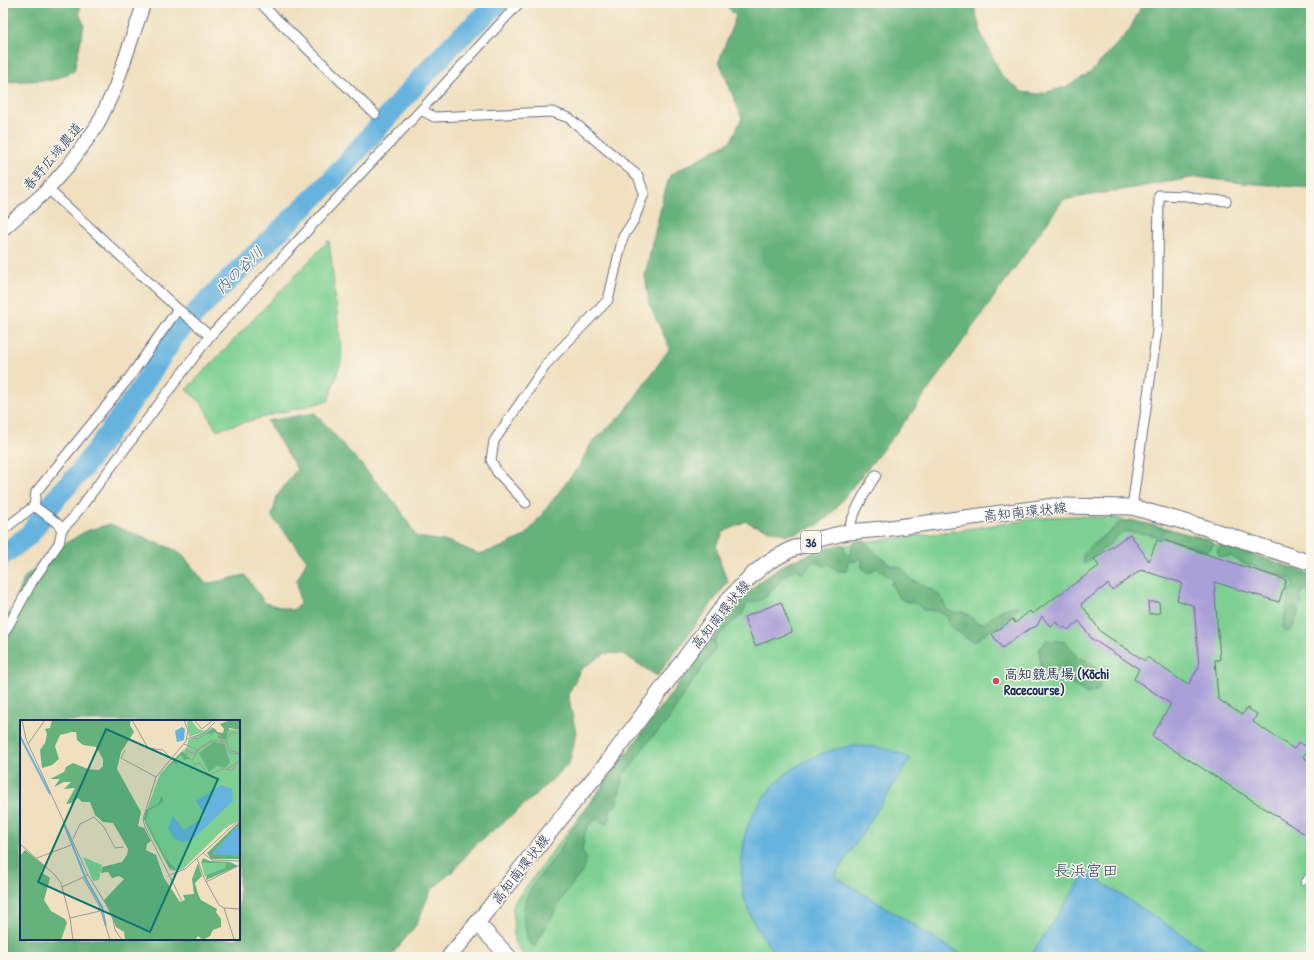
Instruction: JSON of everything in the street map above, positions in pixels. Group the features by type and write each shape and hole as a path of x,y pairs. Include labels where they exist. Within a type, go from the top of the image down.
{"main road":[{"name":"高知南環状線","path":"449,957 478,923 578,797 608,763 661,692 703,632 738,588 758,569 780,555 807,543 848,532 883,529 1054,506 1132,507 1203,526 1311,562"},
{"path":"478,923 509,957"}],"street":[{"name":"春野広域農道","path":"3,230 29,207 69,165 97,126 115,88 144,3"},
{"path":"260,3 375,114"},
{"path":"3,634 32,582 59,543 60,526 77,513 207,334 422,110 519,3"},
{"path":"422,110 434,117 552,112 569,118 638,176 644,193 634,220 623,236 608,300 548,362 494,441 491,460 497,472 526,503"},
{"path":"48,188 207,334"},
{"path":"1132,507 1157,331 1159,195 1187,196 1226,202"},
{"path":"36,508 36,492 129,378 180,310"},
{"path":"848,532 850,524 865,492 876,475"},
{"path":"36,508 60,526"},
{"path":"3,530 36,508"}],"lane":[{"path":"1303,883 1309,878 1311,872"}],"green space":[{"path":"3,3 81,3 79,13 84,25 74,71 53,80 3,82"},
{"path":"724,3 973,3 982,36 1002,76 1022,92 1038,94 1066,87 1090,73 1129,31 1143,3 1311,3 1311,188 1243,183 1197,177 1063,200 911,414 831,514 818,525 787,535 753,525 746,521 724,532 716,546 721,565 728,582 657,676 623,654 605,653 580,670 568,695 576,733 570,761 565,768 516,812 475,845 454,870 431,890 416,925 390,957 3,957 3,620 14,608 24,578 53,551 86,531 110,524 180,552 206,584 245,575 265,603 292,610 300,605 297,581 307,560 272,517 277,496 297,469 267,421 315,413 398,506 417,537 450,542 479,554 502,547 526,535 579,466 592,442 623,414 670,348 649,304 645,275 663,198 670,175 731,141 742,118 719,61 736,16"},
{"path":"329,240 342,359 328,401 216,430 201,402 186,390"},
{"name":"高知競馬場 (Kōchi Racecourse)","path":"1078,516 1113,518 1167,528 1311,577 1311,957 525,957 514,942 513,904 738,606 790,562 823,549 863,542 926,535 1049,517"},
{"path":"1131,520 1208,539 1213,542 1210,549 1206,551 1153,535 1122,532 1107,547 1094,555 1087,563 1083,563 1083,555 1091,546 1119,523"},
{"path":"864,541 888,564 902,568 912,581 916,581 938,594 946,609 954,613 962,612 969,615 977,623 985,623 996,613 1009,607 1019,607 1013,614 1006,617 1002,624 987,632 976,641 968,640 952,628 945,615 935,611 923,610 916,603 900,598 891,584 893,580 877,568 871,572 866,572 862,567 862,559 859,558 856,561 850,561 847,563 848,571 837,571 829,564 824,566 813,561 806,571 801,573 799,569 783,577 772,591 763,599 748,603 742,614 714,641 712,640 740,601 760,581 790,561 805,557 814,552 817,547 822,549 843,544 845,548 844,552 849,556 854,542"},
{"path":"1225,545 1311,574 1311,589 1301,592 1299,597 1302,603 1292,630 1286,632 1283,627 1289,591 1294,587 1292,580 1245,564 1230,556 1219,556 1217,550"},
{"path":"710,640 716,643 715,649 710,657 685,692 668,721 648,742 637,756 633,764 623,775 617,804 609,812 611,817 607,825 597,819 590,824 585,831 582,850 586,859 584,870 565,893 535,946 533,945 527,938 523,916 525,903 530,891 560,850 566,838"},
{"path":"1047,640 1066,642 1078,658 1085,660 1095,667 1101,680 1099,689 1088,694 1073,685 1070,679 1058,671 1047,672 1041,666 1039,649"}],"water":[{"path":"850,746 873,747 889,750 910,759 835,876 965,957 779,957 768,945 755,925 744,898 742,888 744,839 753,814 777,782 799,765 830,751"},
{"path":"1086,872 1216,957 1030,957"}],"building":[{"path":"1130,534 1149,561 1157,540 1162,542 1163,540 1286,580 1279,602 1214,582 1220,660 1215,660 1218,699 1242,715 1247,708 1257,714 1253,722 1294,749 1299,742 1309,748 1303,757 1311,762 1311,838 1152,736 1171,704 1134,679 1139,669 1092,639 1079,621 1068,630 1065,627 1061,629 1056,622 1050,626 1042,616 1037,626 1029,629 1002,648 992,634 1013,619 1015,623 1030,611 1032,614 1099,566 1094,559","holes":["1141,570 1182,583 1177,600 1194,606 1199,667 1188,685 1147,657 1145,661 1101,632 1081,604 1108,584 1112,590"]},
{"path":"781,602 792,632 755,646 744,617"},
{"path":"1148,602 1159,602 1160,613 1149,614"}],"waterway":[{"name":"内の谷川","path":"3,555 29,535 56,498 80,472 135,397 176,334 207,301 331,181 452,45 498,3"}],"place":[{"name":"高知競馬場 (Kōchi Racecourse)","path":"996,681"}],"district":[{"name":"長浜宮田","path":"1086,870"}]}
